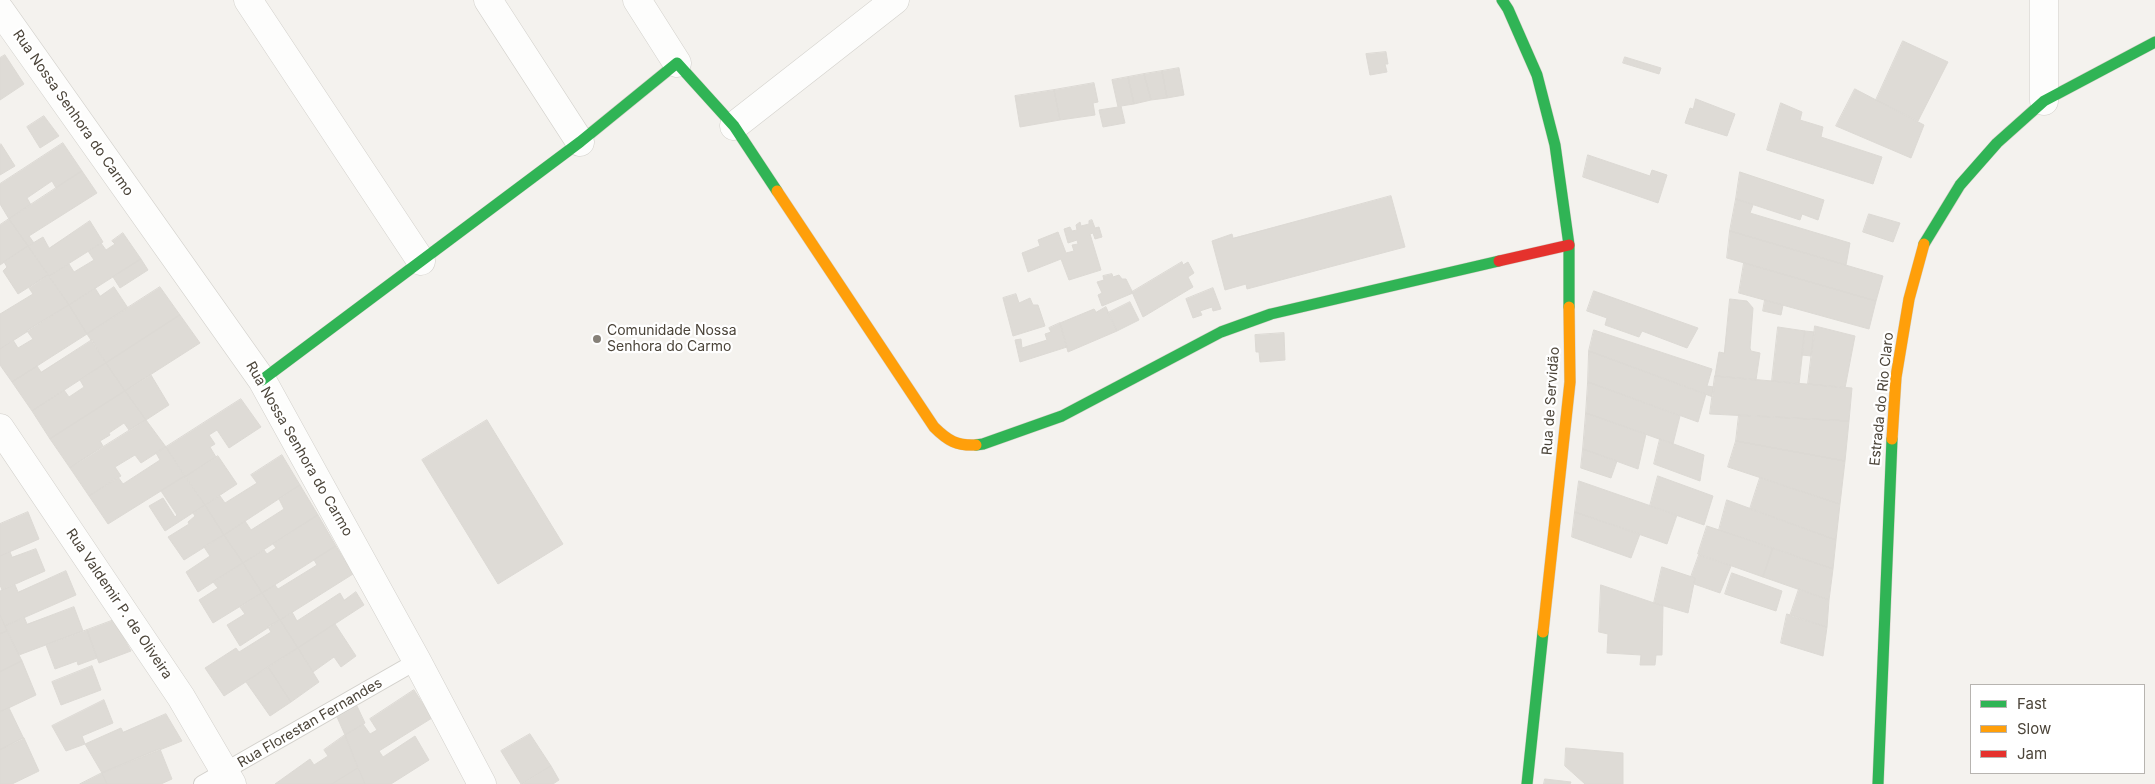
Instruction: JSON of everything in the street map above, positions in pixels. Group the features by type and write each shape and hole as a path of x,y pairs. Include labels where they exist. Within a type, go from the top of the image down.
{"street":[{"path":"248,0 421,261"},
{"path":"488,0 580,142"},
{"path":"637,0 678,63 734,126 934,427 947,440 962,446 983,444 1062,416 1222,332 1271,314 1569,245"},
{"path":"734,126 895,0"},
{"name":"Rua de Servidão","path":"1502,0 1508,9 1537,75 1555,145 1569,245 1570,382 1527,784"},
{"path":"2044,0 2044,101"},
{"name":"Rua Nossa Senhora do Carmo","path":"0,10 262,380 418,661 482,784"},
{"name":"Estrada do Rio Claro","path":"1878,784 1889,485 1896,377 1909,299 1924,243 1960,185 1998,143 2044,101 2155,42"},
{"path":"262,380 580,142 678,63"},
{"name":"Rua Valdemir P. de Oliveira","path":"0,428 181,697 220,780"}],"lane":[{"name":"Rua Florestan Fernandes","path":"220,780 418,661"}],"building":[{"path":"1903,41 1948,62 1918,121 1876,100"},
{"path":"1386,52 1388,64 1385,64 1387,72 1370,75 1366,54"},
{"path":"5,55 24,84 0,100 0,58"},
{"path":"1625,57 1661,68 1659,74 1623,63"},
{"path":"1179,68 1184,95 1167,98 1162,71"},
{"path":"1162,71 1167,98 1151,100 1144,74"},
{"path":"1144,74 1151,100 1134,104 1128,77"},
{"path":"1128,77 1134,104 1121,106 1125,123 1103,127 1099,110 1118,107 1112,80"},
{"path":"1094,83 1098,102 1093,103 1095,115 1060,120 1054,90"},
{"path":"1855,89 1924,125 1911,158 1836,126"},
{"path":"1054,90 1060,120 1020,127 1015,96"},
{"path":"1696,99 1735,114 1727,136 1685,123 1690,108 1693,109"},
{"path":"1781,103 1802,112 1800,120 1823,127 1821,137 1882,157 1873,184 1767,150"},
{"path":"44,116 59,136 40,148 27,127"},
{"path":"63,143 82,171 56,188 52,181 27,198 31,205 9,219 0,204 0,184"},
{"path":"0,145 15,166 0,175"},
{"path":"1588,155 1650,176 1652,170 1667,175 1658,203 1583,177"},
{"path":"82,171 97,193 29,236 34,243 28,246 9,219"},
{"path":"1740,172 1824,200 1818,220 1802,214 1800,220 1736,199"},
{"path":"1391,196 1405,247 1247,289 1246,284 1225,290 1212,241 1232,234 1233,238"},
{"path":"1736,199 1753,205 1750,213 1850,243 1846,265 1730,231"},
{"path":"1869,214 1900,223 1893,242 1863,232"},
{"path":"9,219 28,246 0,265 0,225"},
{"path":"1092,220 1095,228 1099,227 1102,237 1095,239 1093,233 1090,234 1101,270 1069,280 1061,259 1028,272 1022,253 1040,246 1038,240 1058,232 1066,253 1074,251 1072,245 1078,244 1077,240 1068,243 1064,229 1070,227 1072,231 1077,230 1076,225 1080,222 1081,226 1089,224 1089,221"},
{"path":"90,221 103,242 49,276 28,246 43,237 49,248"},
{"path":"1730,231 1883,276 1876,301 1727,258"},
{"path":"123,233 141,259 69,305 49,276 69,264 74,272 94,260 88,251 101,243 106,250 115,244 112,241"},
{"path":"28,246 48,275 18,294 3,271 7,267 4,262"},
{"path":"141,259 148,270 120,288 113,277"},
{"path":"1182,262 1183,265 1188,262 1194,273 1188,277 1193,287 1143,317 1132,292"},
{"path":"1744,263 1876,301 1869,329 1739,293"},
{"path":"1112,274 1113,277 1119,275 1122,279 1126,279 1133,293 1102,306 1098,295 1102,293 1097,282 1104,280 1103,276"},
{"path":"48,275 69,305 0,349 0,314 33,294 29,288"},
{"path":"114,287 128,308 87,334 69,305 95,288 100,296"},
{"path":"160,287 180,315 106,363 87,334"},
{"path":"1213,288 1221,309 1213,311 1212,307 1200,311 1202,315 1193,318 1186,299"},
{"path":"1594,291 1698,328 1687,348 1642,331 1639,337 1605,325 1607,318 1587,311"},
{"path":"1016,294 1019,303 1030,298 1033,305 1038,305 1045,326 1013,336 1003,298"},
{"path":"1730,299 1747,301 1753,308 1750,348 1751,351 1760,353 1756,380 1715,376 1719,352 1724,353"},
{"path":"1765,300 1783,305 1781,315 1763,311"},
{"path":"1130,302 1139,320 1117,331 1108,313"},
{"path":"69,305 87,334 12,382 0,365 0,349 13,340 18,348 33,339 27,331"},
{"path":"1106,307 1117,331 1068,352 1060,323 1094,309 1096,312"},
{"path":"180,315 200,343 125,391 106,363"},
{"path":"1060,323 1067,347 1020,362 1015,340 1021,339 1022,348 1047,340 1045,334 1051,332 1049,328"},
{"path":"1815,326 1855,336 1845,388 1808,384"},
{"path":"1778,327 1805,331 1799,384 1772,381"},
{"path":"1594,330 1712,369 1707,386 1714,387 1713,397 1589,351"},
{"path":"1805,331 1815,332 1811,356 1802,355"},
{"path":"1284,333 1285,360 1260,362 1259,352 1256,352 1255,335"},
{"path":"92,340 106,363 32,411 12,382 37,366 41,372"},
{"path":"1589,351 1706,394 1698,422 1588,382"},
{"path":"106,363 125,391 50,439 32,411 64,390 69,397 84,387 80,380"},
{"path":"151,375 169,405 146,420 125,391"},
{"path":"1715,376 1852,388 1849,421 1710,414"},
{"path":"1588,382 1680,416 1673,444 1586,413"},
{"path":"125,391 146,420 129,430 124,423 100,441 103,446 70,468 50,439"},
{"path":"241,399 261,427 229,448 217,430 209,435 215,444 210,447 216,457 185,477 166,447"},
{"path":"1586,413 1646,434 1638,469 1583,449"},
{"path":"1739,415 1849,421 1845,461 1736,441"},
{"path":"146,420 166,447 141,463 135,455 115,467 121,476 89,496 70,468"},
{"path":"487,420 563,544 498,584 422,460"},
{"path":"1660,439 1704,455 1700,481 1654,464"},
{"path":"1736,441 1845,461 1840,504 1728,467"},
{"path":"166,447 185,476 108,524 89,496 118,477 123,484 160,460 156,453"},
{"path":"1583,449 1617,461 1611,478 1581,468"},
{"path":"282,455 300,485 224,535 205,505 220,496 225,503 257,483 251,475"},
{"path":"218,456 237,484 205,505 185,477"},
{"path":"185,476 205,505 165,531 149,506 163,498 175,517 177,515 161,491"},
{"path":"1658,476 1713,496 1704,525 1650,506"},
{"path":"1760,478 1840,504 1836,540 1750,509"},
{"path":"1579,481 1677,515 1667,544 1575,512"},
{"path":"300,485 318,515 243,563 224,535 245,521 251,530 284,509 279,499"},
{"path":"1727,500 1836,540 1833,569 1719,530"},
{"path":"205,505 224,535 184,560 168,537 189,524 188,522 195,516 193,513"},
{"path":"28,512 39,539 0,556 0,524"},
{"path":"1575,512 1640,534 1631,558 1572,537"},
{"path":"318,515 336,546 262,593 243,563 264,550 267,554 276,548 273,544"},
{"path":"1707,526 1773,548 1763,577 1698,554"},
{"path":"224,535 243,563 198,592 186,572 210,556 204,547"},
{"path":"336,546 353,574 280,620 262,593 275,585 278,589 317,565 314,560"},
{"path":"1773,548 1833,569 1829,600 1763,577"},
{"path":"36,549 45,571 2,590 0,585 0,556 10,552 12,557"},
{"path":"1699,555 1731,566 1720,593 1694,584 1695,578 1691,577"},
{"path":"243,563 262,593 213,623 199,600 218,588 213,582"},
{"path":"1662,567 1695,578 1688,613 1654,603"},
{"path":"66,571 76,595 5,626 0,615 0,591 15,585 18,592"},
{"path":"1732,573 1782,591 1776,611 1725,594"},
{"path":"1601,585 1663,606 1662,655 1656,655 1655,665 1640,665 1641,655 1607,653 1608,634 1599,632"},
{"path":"1799,589 1829,600 1827,627 1790,616"},
{"path":"356,592 364,605 298,648 280,620 292,612 297,621 340,593 344,600"},
{"path":"262,593 280,620 240,646 227,625 245,614 240,607"},
{"path":"74,607 83,631 19,655 5,626 24,617 27,624"},
{"path":"1787,614 1827,627 1823,656 1781,643"},
{"path":"0,615 7,631 0,634"},
{"path":"114,620 131,651 99,663 87,630"},
{"path":"280,620 298,648 224,696 205,668 236,648 239,652 271,632 268,627"},
{"path":"335,624 356,656 341,667 334,657 313,672 298,648"},
{"path":"87,630 97,658 78,665 77,661 55,669 46,645"},
{"path":"7,631 22,661 0,672 0,634"},
{"path":"298,648 319,682 291,702 268,667"},
{"path":"22,661 36,695 0,712 0,672"},
{"path":"92,666 101,690 61,705 52,682"},
{"path":"268,667 291,702 270,716 246,682"},
{"path":"414,690 432,718 379,751 383,757 415,736 429,760 391,784 365,784 345,735 363,724 370,734 377,730 370,719"},
{"path":"104,700 113,723 82,736 85,744 66,751 52,726"},
{"path":"357,706 365,723 345,735 337,717"},
{"path":"9,708 24,739 0,750 0,712"},
{"path":"166,714 182,741 102,773 85,744 121,728 123,732"},
{"path":"530,734 551,766 521,784 501,751"},
{"path":"345,735 358,768 332,784 275,784 310,759 314,765 328,756 324,750"},
{"path":"24,738 39,771 12,784 0,784 0,750"},
{"path":"1566,748 1623,753 1623,784 1585,784 1565,766"},
{"path":"160,749 172,779 161,784 107,784 102,773"},
{"path":"551,766 559,780 553,784 522,784"},
{"path":"358,768 365,784 332,784"},
{"path":"102,773 107,784 80,784"},
{"path":"1545,779 1571,782 1570,784 1544,784"}],"traffic: fast":[{"path":"1502,0 1508,9 1537,75 1555,145 1569,245 1569,307"},
{"path":"1924,244 1960,185 1997,143 2044,101 2155,42"},
{"path":"262,380 580,142 677,63 734,126 777,191"},
{"path":"976,445 1062,416 1221,332 1271,314 1499,261"},
{"path":"1878,784 1892,439"},
{"path":"1527,784 1543,632"}],"traffic: slow":[{"path":"777,191 934,427 953,442 963,445 976,445"},
{"path":"1892,439 1896,377 1909,299 1924,244"},
{"path":"1543,632 1570,382 1569,307"}],"traffic: jam":[{"path":"1499,261 1569,245"}],"place":[{"name":"Comunidade Nossa Senhora do Carmo","path":"597,339"}]}
